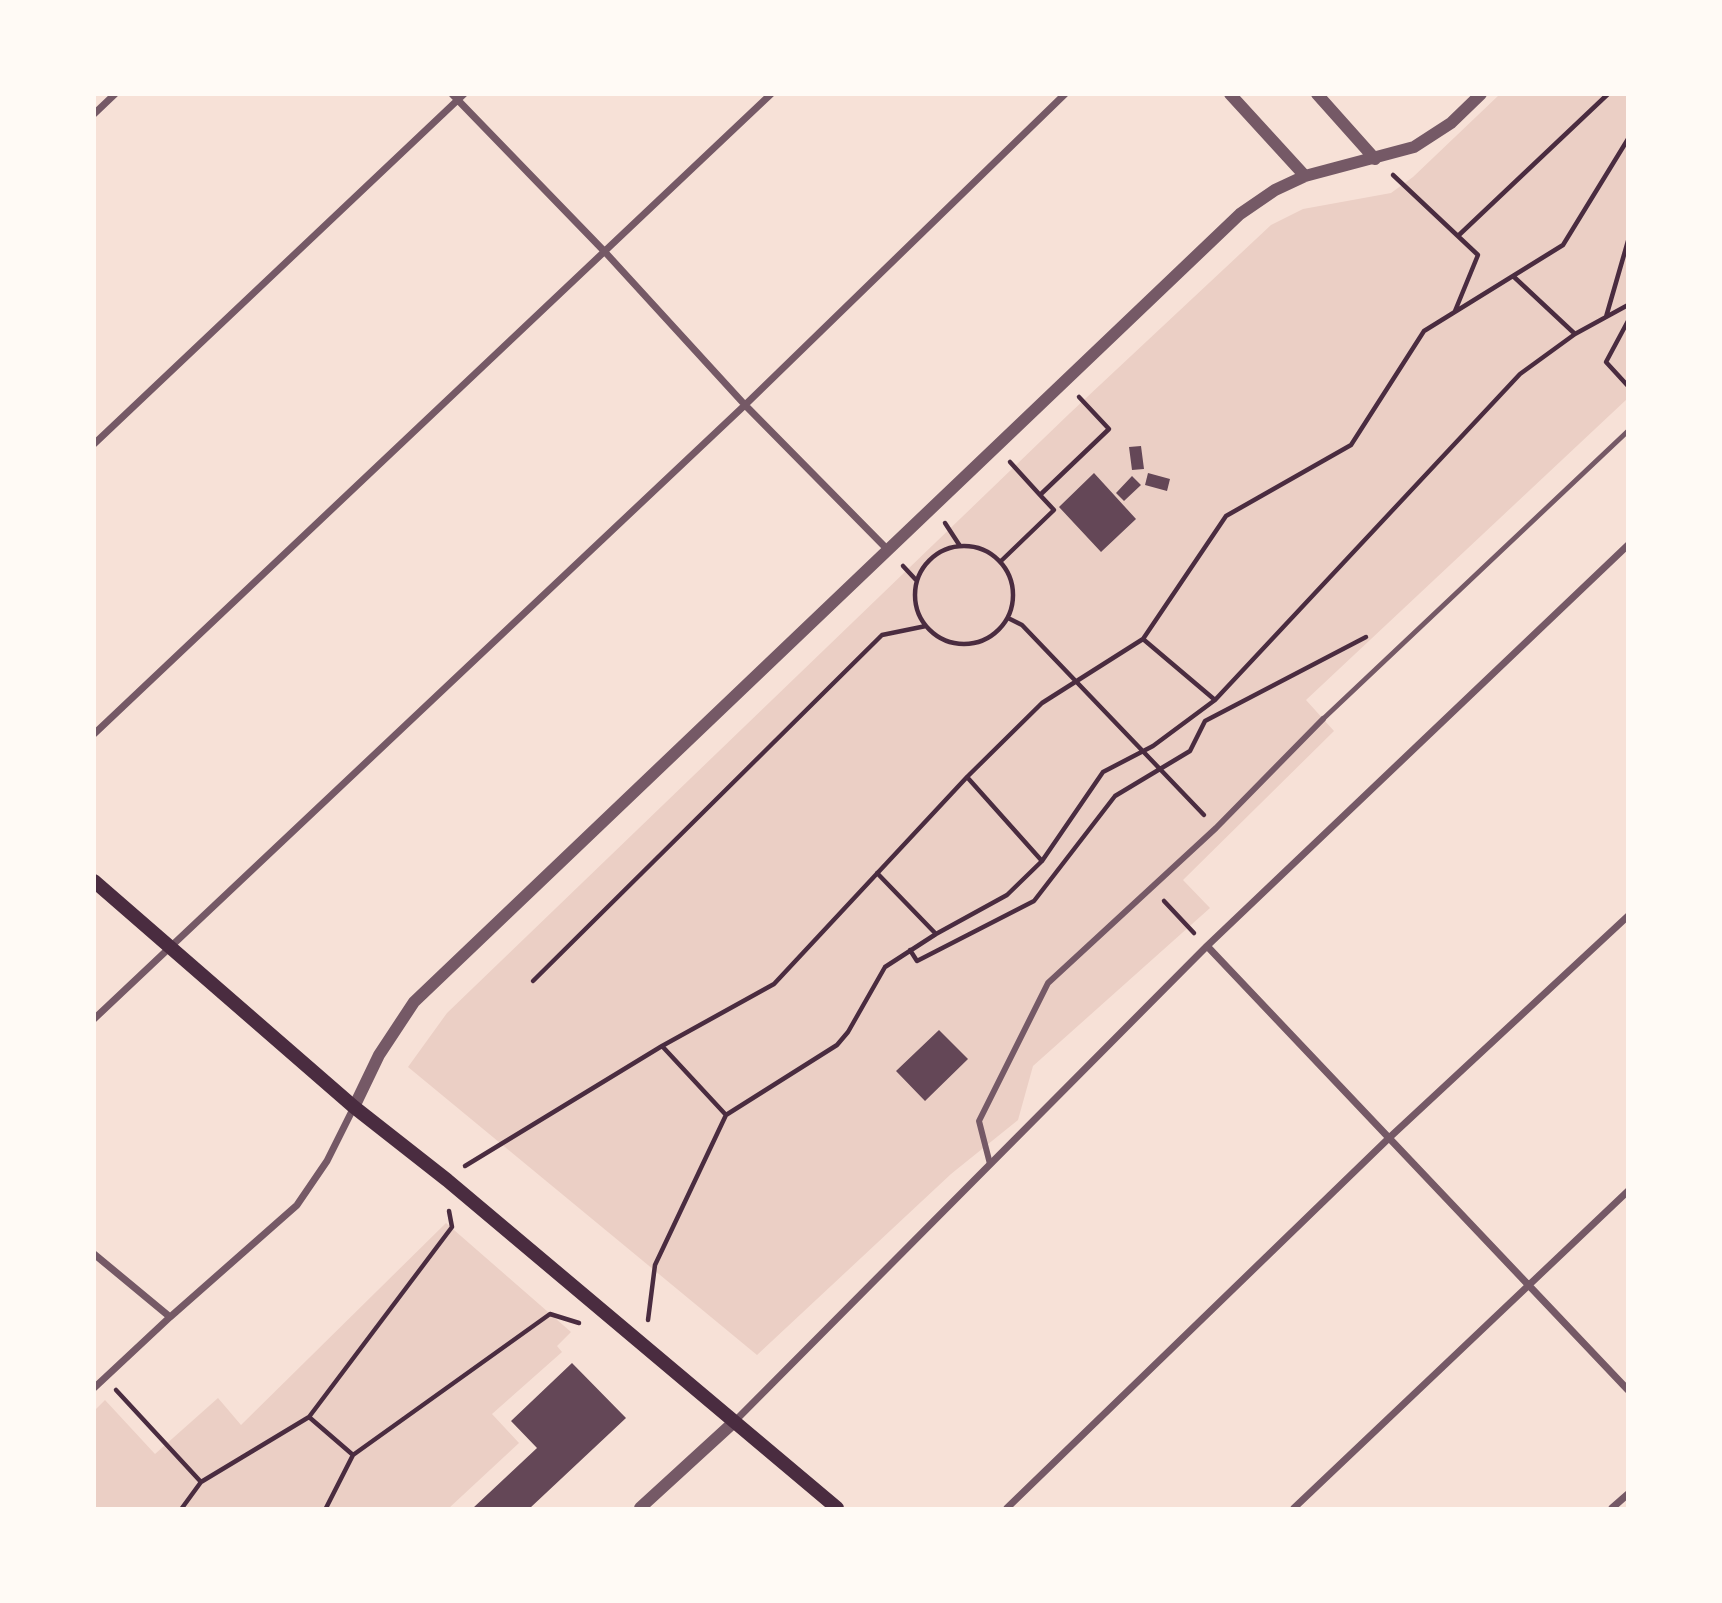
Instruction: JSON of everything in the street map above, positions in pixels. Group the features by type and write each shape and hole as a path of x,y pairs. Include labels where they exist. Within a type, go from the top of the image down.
{"main road":[{"path":"94,881 354,1107 446,1179 837,1508"}],"street":[{"path":"94,114 115,94"},
{"path":"94,734 771,94"},
{"path":"94,1019 745,405 1065,94"},
{"path":"1230,94 1305,176"},
{"path":"1317,94 1375,159"},
{"path":"94,1388 170,1317 298,1205 327,1161 379,1055 414,1002 886,548 1240,214 1275,190 1305,176 1413,147 1451,123 1480,94"},
{"path":"94,444 458,96 745,405 886,548"},
{"path":"640,1508 734,1422 1207,946 1628,545"},
{"path":"990,1164 979,1121 1048,983 1216,828 1323,719"},
{"path":"1007,1508 1389,1138 1628,916"},
{"path":"1207,946 1628,1390"},
{"path":"1294,1508 1628,1191"},
{"path":"94,1254 170,1317"},
{"path":"1612,1508 1628,1494"}],"lane":[{"path":"1323,719 1628,431"}],"path":[{"path":"1459,236 1608,94"},
{"path":"183,1508 201,1482 309,1418 452,1227 446,1179 662,1046 774,984 967,777 1042,703 1143,639 1226,516 1351,445 1424,331 1563,245 1628,139"},
{"path":"1375,159 1478,255 1454,312"},
{"path":"1605,318 1628,241"},
{"path":"1513,276 1575,334"},
{"path":"644,1344 655,1265 726,1115 837,1045 848,1032 885,967 936,934 1007,895 1042,862 1103,772 1153,746 1215,700 1520,374 1575,334 1628,305"},
{"path":"1628,321 1606,362 1628,386"},
{"path":"1040,495 1109,429 1064,380"},
{"path":"995,446 1054,510 1000,562"},
{"path":"974,547 986,551 1000,562 1008,571 1013,587 1013,602 1008,618 985,640 970,644 939,637 926,626 918,612 915,596 923,567 933,557 946,549 974,547"},
{"path":"1008,618 1022,625 1216,828"},
{"path":"533,981 882,635 926,626"},
{"path":"910,950 917,961 1034,901 1115,796 1190,751 1205,721 1366,637"},
{"path":"1143,639 1215,700"},
{"path":"967,777 1042,862"},
{"path":"877,873 936,934"},
{"path":"1151,888 1207,946"},
{"path":"662,1046 726,1115"},
{"path":"326,1508 353,1455 550,1314 585,1325"},
{"path":"105,1378 201,1482"},
{"path":"309,1418 353,1455"}],"shaded area":[{"path":"1499,95 1627,95 1627,399 1306,700 1334,731 1183,880 1210,908 1033,1066 1018,1120 951,1174 757,1355 408,1067 447,1013 1070,413 1271,225 1303,209 1391,193 1413,177"},
{"path":"446,1223 571,1332 557,1346 562,1352 492,1414 519,1443 449,1508 95,1508 95,1410 105,1400 155,1454 218,1398 241,1425"}],"building":[{"path":"1141,446 1144,469 1132,470 1129,447"},
{"path":"1094,473 1136,519 1101,552 1059,507"},
{"path":"1148,473 1170,479 1167,491 1145,485"},
{"path":"1132,476 1141,485 1124,501 1116,493"},
{"path":"939,1030 968,1059 925,1101 896,1071"},
{"path":"572,1363 626,1418 530,1508 473,1508 537,1448 511,1421"}]}
